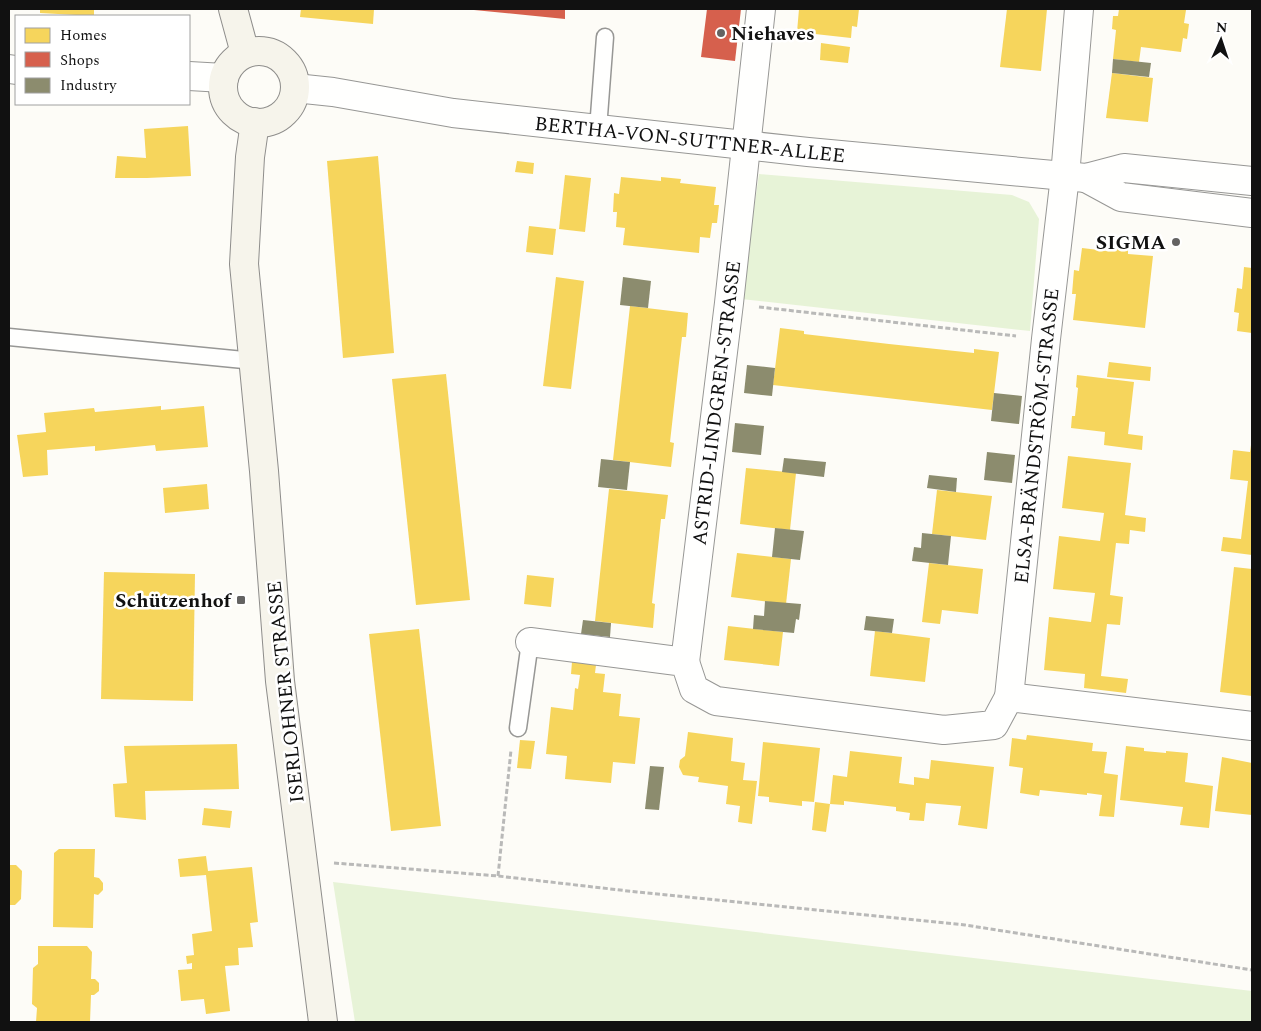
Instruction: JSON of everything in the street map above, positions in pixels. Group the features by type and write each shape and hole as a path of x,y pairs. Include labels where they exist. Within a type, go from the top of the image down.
{"main road":[{"path":"232,9 245,53"},
{"path":"256,50 268,52 279,57 288,65 293,76 295,88 292,100 286,110 278,117 267,122 243,119 233,112 226,102 223,90 224,78 232,64 245,53 256,50"},
{"name":"ISERLOHNER STRASSE","path":"255,122 250,157 244,264 254,362 280,681 323,1022"}],"street":[{"name":"ASTRID-LINDGREN-STRASSE","path":"685,662 729,303 761,9"},
{"name":"ELSA-BRÄNDSTRÖM-STRASSE","path":"1009,697 1046,339 1075,177 1079,9"},
{"path":"190,76 224,78"},
{"name":"BERTHA-VON-SUTTNER-ALLEE","path":"295,88 333,92 453,113 808,152 1075,177 1124,168 1252,181"},
{"name":"BERTHA-VON-SUTTNER-ALLEE","path":"1075,177 1121,197 1252,213"},
{"path":"530,642 685,662 694,689 716,701 944,730 994,725 1009,697 1252,726"}],"lane":[{"path":"598,129 606,37"},
{"path":"9,337 254,362"},
{"path":"518,728 530,642"}],"path":[{"path":"729,303 1046,339"},
{"path":"498,876 512,739 518,728"},
{"path":"303,860 498,876 965,925 1252,970"}],"green space":[{"path":"759,174 1012,195 1029,202 1039,219 1030,331 741,299"},
{"path":"333,882 1252,991 1252,1022 355,1022"}],"building: Homes":[{"path":"40,9 94,9 94,15 40,13"},
{"path":"301,9 374,9 373,24 300,17"},
{"path":"799,9 859,9 857,27 852,26 851,38 797,32"},
{"path":"1007,9 1047,9 1041,71 1000,67"},
{"path":"1119,9 1186,10 1184,23 1189,24 1187,39 1183,38 1181,52 1141,47 1139,62 1113,59 1116,30 1112,29 1113,16 1118,16"},
{"path":"821,43 850,47 848,63 820,60"},
{"path":"1112,73 1153,78 1148,122 1106,118"},
{"path":"188,126 191,176 115,178 117,156 146,158 144,129"},
{"path":"378,156 394,353 343,358 327,161"},
{"path":"517,161 534,163 533,174 515,172"},
{"path":"565,175 591,178 585,232 559,229"},
{"path":"621,177 661,181 661,177 681,179 680,183 716,187 714,205 719,205 717,223 712,223 710,238 700,237 699,253 623,245 625,228 616,227 617,212 613,212 614,193 619,194"},
{"path":"529,226 556,229 553,255 526,252"},
{"path":"1107,247 1128,249 1128,254 1153,256 1145,328 1073,320 1076,294 1072,294 1074,270 1079,271 1082,248 1107,251"},
{"path":"1244,267 1252,268 1252,333 1237,331 1239,313 1234,312 1237,288 1242,289"},
{"path":"556,277 584,281 571,389 543,386"},
{"path":"630,306 688,313 686,337 682,337 670,442 674,443 671,467 613,460"},
{"path":"780,328 804,331 804,334 889,344 974,353 974,349 999,352 992,410 773,385"},
{"path":"1109,362 1151,367 1150,381 1107,377"},
{"path":"446,374 470,600 416,605 392,379"},
{"path":"1077,375 1134,382 1128,434 1143,436 1142,450 1104,445 1105,432 1071,428 1072,416 1075,416 1078,388 1076,387"},
{"path":"161,406 161,410 204,406 208,447 156,451 155,445 95,451 95,446 47,450 48,475 23,477 17,435 46,432 44,413 94,408 95,412"},
{"path":"1251,445 1252,555 1221,551 1223,537 1241,539 1248,481 1230,479 1233,450 1250,452"},
{"path":"1068,456 1131,463 1125,515 1146,518 1145,532 1130,530 1129,544 1116,543 1110,595 1123,597 1120,625 1107,624 1101,676 1128,679 1126,693 1084,688 1085,674 1044,670 1049,617 1091,622 1095,593 1053,589 1059,536 1100,541 1104,513 1062,508"},
{"path":"746,468 796,473 790,530 740,524"},
{"path":"207,484 209,509 165,513 163,488"},
{"path":"609,489 668,495 665,519 661,519 652,603 655,604 653,628 595,621"},
{"path":"937,490 992,496 986,540 932,534"},
{"path":"737,553 791,559 786,604 731,597"},
{"path":"929,563 983,569 978,614 942,610 940,624 922,622"},
{"path":"1234,567 1252,569 1252,696 1220,692"},
{"path":"104,572 195,574 193,701 101,699"},
{"path":"527,575 554,578 551,607 524,604"},
{"path":"728,626 783,632 779,666 724,660"},
{"path":"419,629 441,826 391,831 369,634"},
{"path":"875,631 930,638 925,682 870,676"},
{"path":"572,662 596,665 595,673 605,674 603,692 621,694 619,716 640,718 635,764 613,762 611,783 565,779 567,756 546,754 551,707 573,710 575,688 578,689 580,675 571,674"},
{"path":"688,732 733,738 731,761 745,763 743,780 757,781 752,824 738,822 740,806 726,804 728,786 698,782 699,777 683,775 679,767 680,760 685,756"},
{"path":"1027,735 1093,743 1092,751 1107,752 1104,773 1118,775 1114,817 1099,816 1102,795 1040,790 1039,796 1020,793 1023,768 1009,766 1012,738 1026,740"},
{"path":"520,740 535,741 531,769 517,768"},
{"path":"763,742 820,748 814,802 802,801 802,806 769,802 769,797 758,796"},
{"path":"237,744 239,789 145,791 146,820 115,817 113,784 127,783 124,746"},
{"path":"1126,746 1144,748 1144,751 1188,753 1185,782 1213,786 1209,828 1180,825 1183,807 1120,800"},
{"path":"850,751 902,757 899,783 914,785 914,777 929,779 931,760 994,767 987,829 958,825 961,806 926,803 924,821 909,820 910,813 896,811 896,807 844,801 844,805 830,804 833,775 847,777"},
{"path":"1222,757 1252,763 1252,815 1215,811"},
{"path":"815,802 830,804 826,832 812,830"},
{"path":"204,808 232,811 230,828 202,825"},
{"path":"59,849 95,849 94,877 99,878 103,883 103,890 98,895 94,894 93,928 53,927 54,853"},
{"path":"206,856 208,871 252,867 258,922 250,923 253,947 238,948 239,965 225,966 230,1011 206,1014 204,999 181,1001 178,970 192,969 192,963 187,964 186,956 194,955 192,934 212,931 206,875 180,877 178,859"},
{"path":"9,865 16,865 22,871 21,899 15,905 9,905"},
{"path":"38,946 87,946 92,952 91,979 95,979 99,983 99,991 91,995 90,1022 36,1022 37,1008 32,1004 33,968 38,964"}],"building: Shops":[{"path":"565,9 565,19 474,10"},
{"name":"Niehaves","path":"707,9 741,9 735,61 701,57"}],"building: Industry":[{"path":"1113,59 1151,63 1149,77 1112,73"},
{"path":"623,277 651,281 648,308 620,305"},
{"path":"747,365 775,368 772,396 744,393"},
{"path":"994,393 1022,396 1019,424 991,421"},
{"path":"735,423 764,426 761,455 732,452"},
{"path":"987,452 1015,455 1012,483 984,480"},
{"path":"784,458 826,462 824,477 782,472"},
{"path":"601,459 630,462 627,490 598,487"},
{"path":"929,475 957,478 956,492 927,488"},
{"path":"775,528 804,531 800,560 772,557"},
{"path":"922,533 951,536 948,565 912,561 914,547 921,548"},
{"path":"765,601 801,604 799,620 796,619 794,633 753,629 754,615 764,616"},
{"path":"866,616 894,619 892,633 864,630"},
{"path":"583,620 611,623 610,637 581,634"},
{"path":"650,766 664,767 659,810 645,809"}],"place":[{"name":"Niehaves","path":"721,33"},
{"name":"SIGMA","path":"1176,242"},
{"name":"Schützenhof","path":"241,600"}]}
